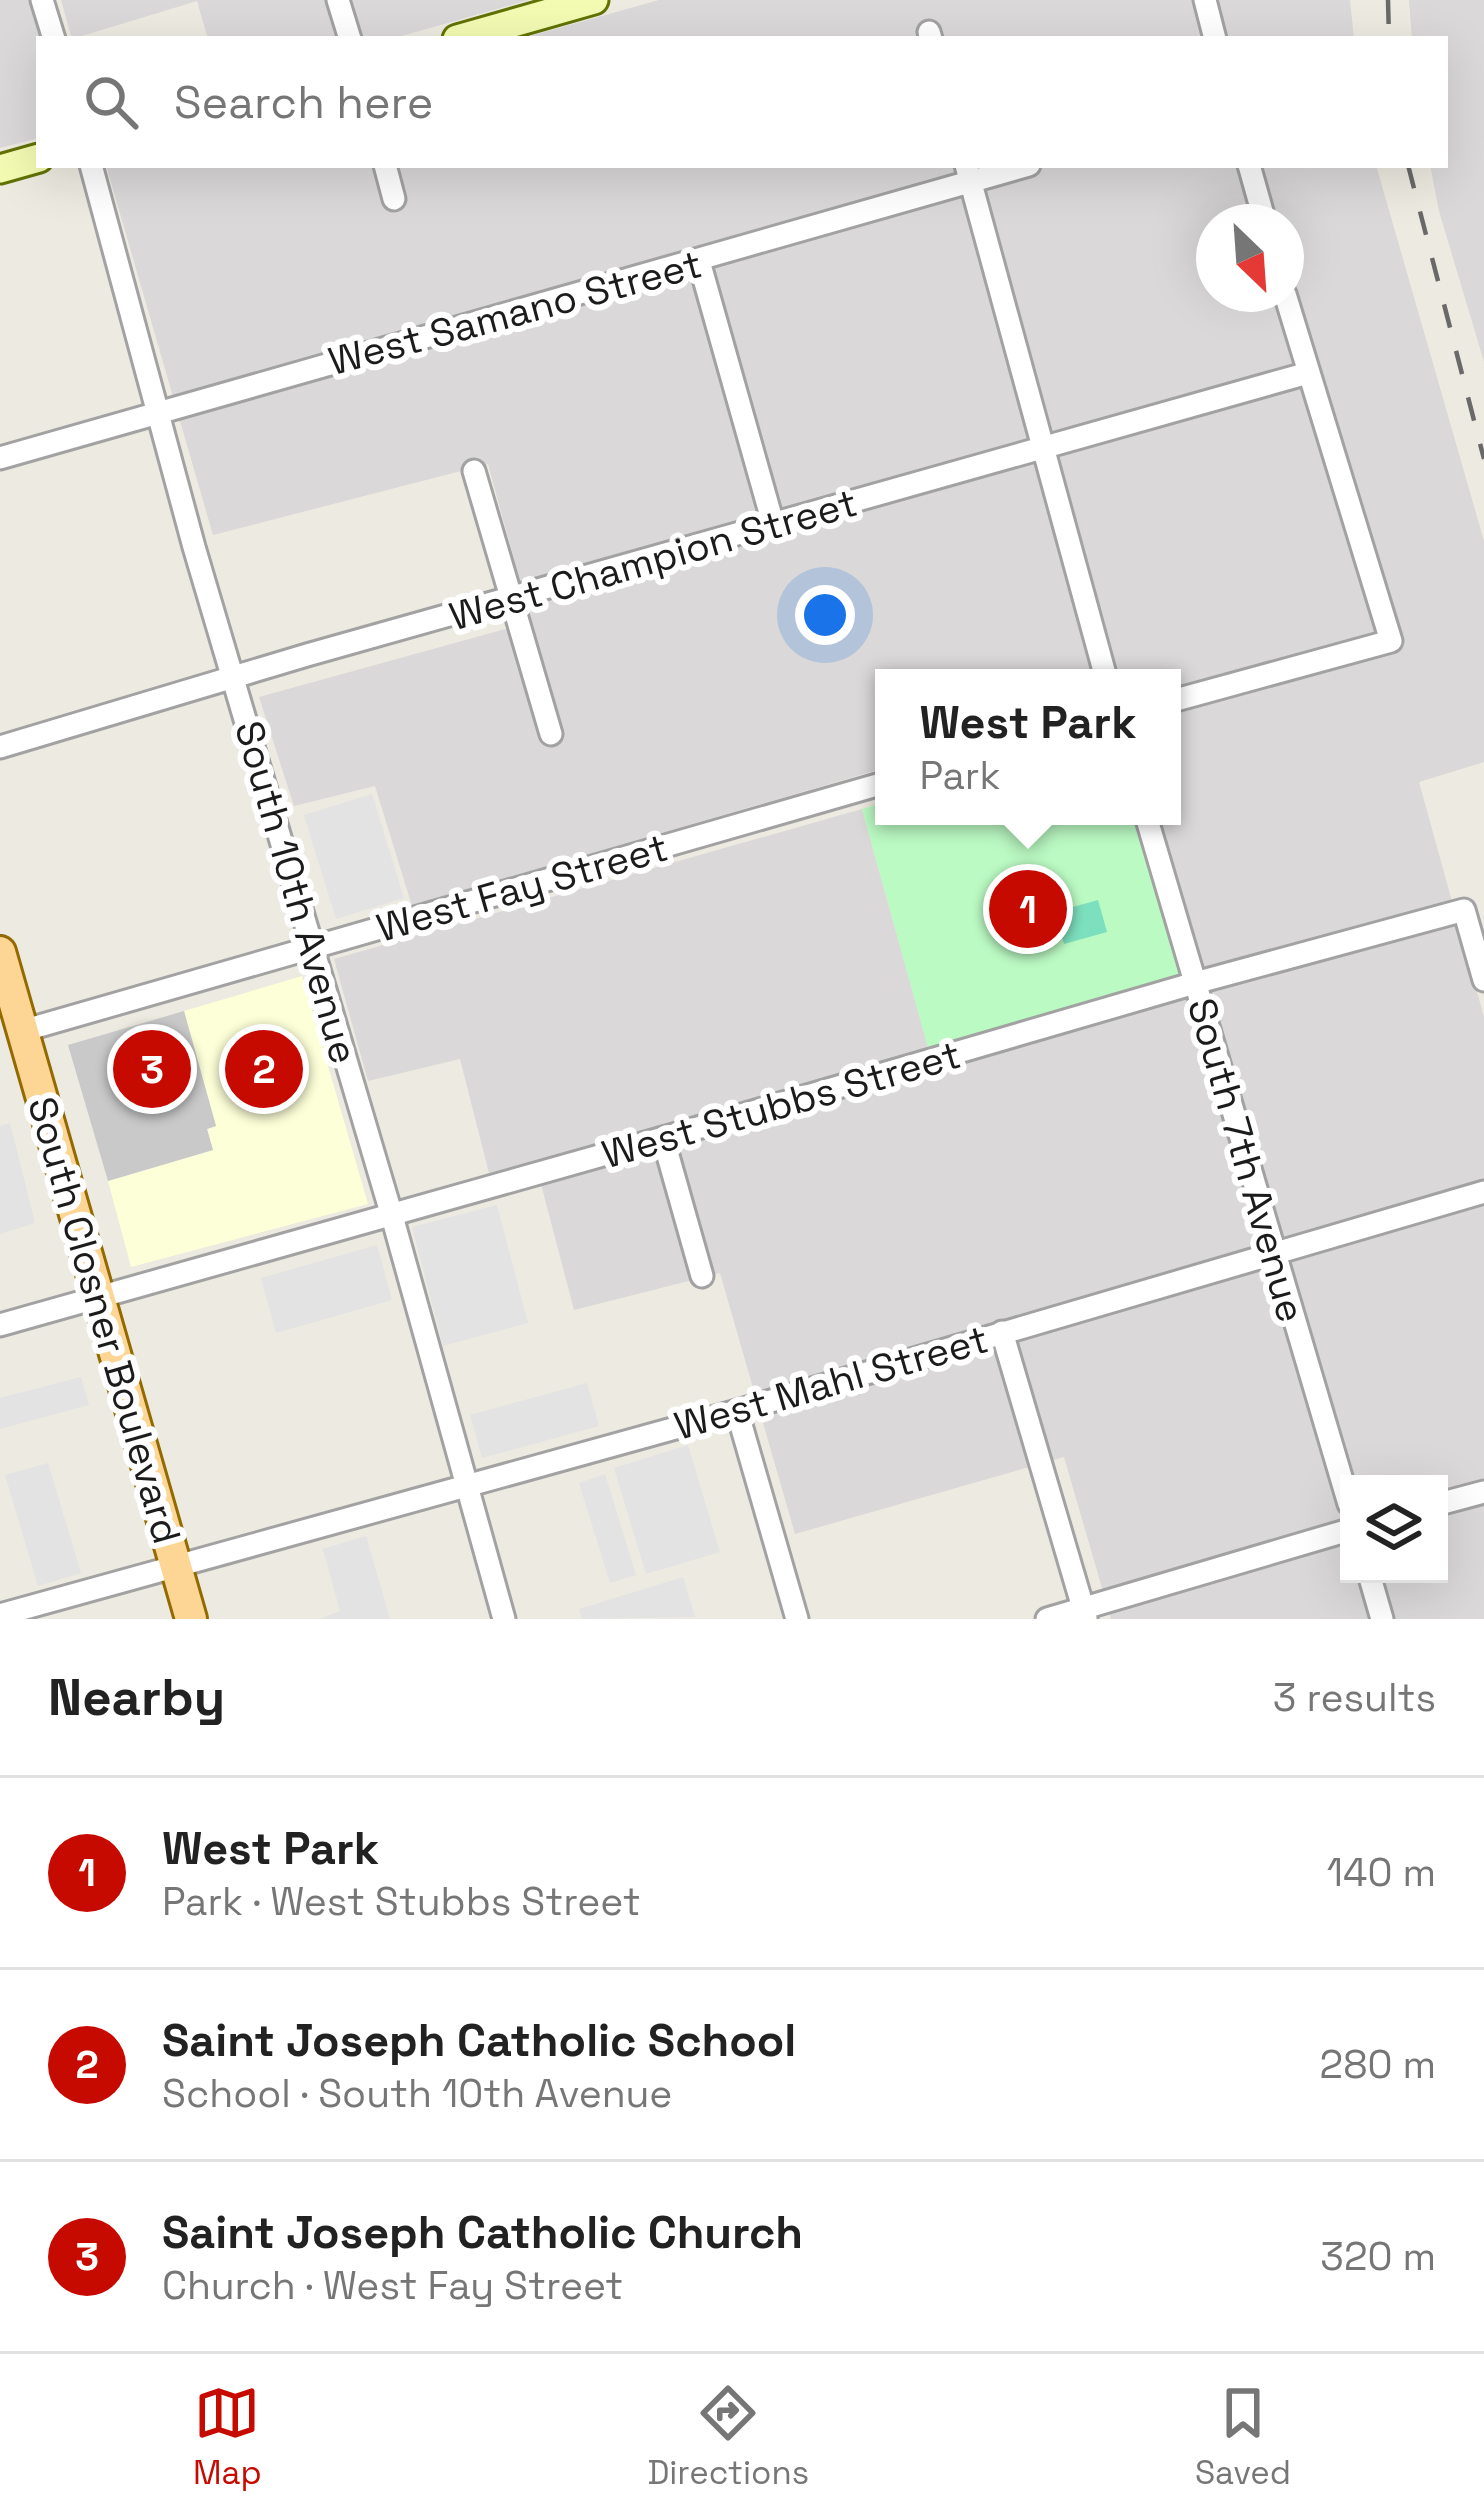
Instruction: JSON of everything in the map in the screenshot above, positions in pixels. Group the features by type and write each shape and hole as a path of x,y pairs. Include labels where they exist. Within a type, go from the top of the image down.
{"main road":[{"name":"South Closner Boulevard","path":"0,952 191,1619"}],"street":[{"path":"42,0 53,36"},
{"path":"338,0 349,36"},
{"path":"468,36 594,0"},
{"path":"1205,0 1214,36"},
{"path":"0,169 36,159"},
{"name":"South 10th Avenue","path":"92,168 504,1619"},
{"path":"386,168 394,199"},
{"name":"West Samano Street","path":"0,458 698,261 968,174 1009,168"},
{"path":"1250,168 1260,204"},
{"path":"968,174 1104,669"},
{"path":"698,261 774,527"},
{"path":"1181,698 1391,641 1291,312"},
{"name":"West Champion Street","path":"0,747 1308,374"},
{"path":"474,471 551,734"},
{"name":"West Fay Street","path":"22,1031 875,786"},
{"name":"South 7th Avenue","path":"1149,825 1340,1475"},
{"name":"West Stubbs Street","path":"0,1325 1464,910 1484,980"},
{"path":"663,1138 702,1276"},
{"name":"West Mahl Street","path":"0,1615 737,1412 1484,1192"},
{"path":"1002,1332 1084,1614"},
{"path":"737,1412 797,1619"},
{"path":"1448,1502 1484,1492"},
{"path":"1047,1619 1084,1614 1340,1533"},
{"path":"1372,1583 1382,1619"}],"shaded area":[{"path":"0,0 30,0 40,36 36,36 36,139 0,148"},
{"path":"61,0 529,0 402,36 207,36 197,1 71,36"},
{"path":"659,0 1350,0 1354,36 531,36"},
{"path":"1409,0 1484,0 1484,362 1431,168 1448,168 1448,36 1412,36"},
{"path":"107,168 1377,168 1484,541 1484,762 1419,782 1484,1017 1484,1619 1111,1619 1064,1457 795,1534 720,1273 574,1310 536,1165 490,1177 460,1059 368,1081 334,959 862,809 928,1047 1130,825 1181,825 1181,669 875,669 875,771 412,906 375,786 294,806 259,697 531,622 488,464 213,535"},
{"path":"372,794 404,898 336,919 304,815"},
{"path":"302,976 368,1204 131,1267 108,1181 213,1150 207,1129 216,1126 184,1011"},
{"path":"184,1011 216,1126 207,1129 213,1150 108,1181 68,1045"},
{"path":"10,1123 35,1223 0,1234 0,1126"},
{"path":"497,1205 528,1323 443,1346 412,1227"},
{"path":"377,1245 392,1300 276,1333 261,1278"},
{"path":"81,1377 89,1405 0,1429 0,1398"},
{"path":"587,1383 599,1426 482,1458 470,1415"},
{"path":"688,1445 720,1552 646,1574 614,1468"},
{"path":"48,1463 81,1573 38,1586 5,1475"},
{"path":"605,1474 636,1575 610,1583 579,1483"},
{"path":"366,1536 390,1619 320,1619 340,1611 323,1549"},
{"path":"683,1577 695,1617 582,1619 579,1609"}],"green space":[{"path":"875,805 875,825 1140,825 1180,977 928,1048 862,809"},
{"path":"1098,900 1107,932 1064,944 1055,912"}],"railway":[{"path":"1388,0 1389,36"},
{"path":"1409,168 1484,459"}],"place":[{"name":"West Park","path":"1028,909"},
{"name":"Saint Joseph Catholic Church","path":"152,1069"},
{"name":"Saint Joseph Catholic School","path":"264,1069"}]}
